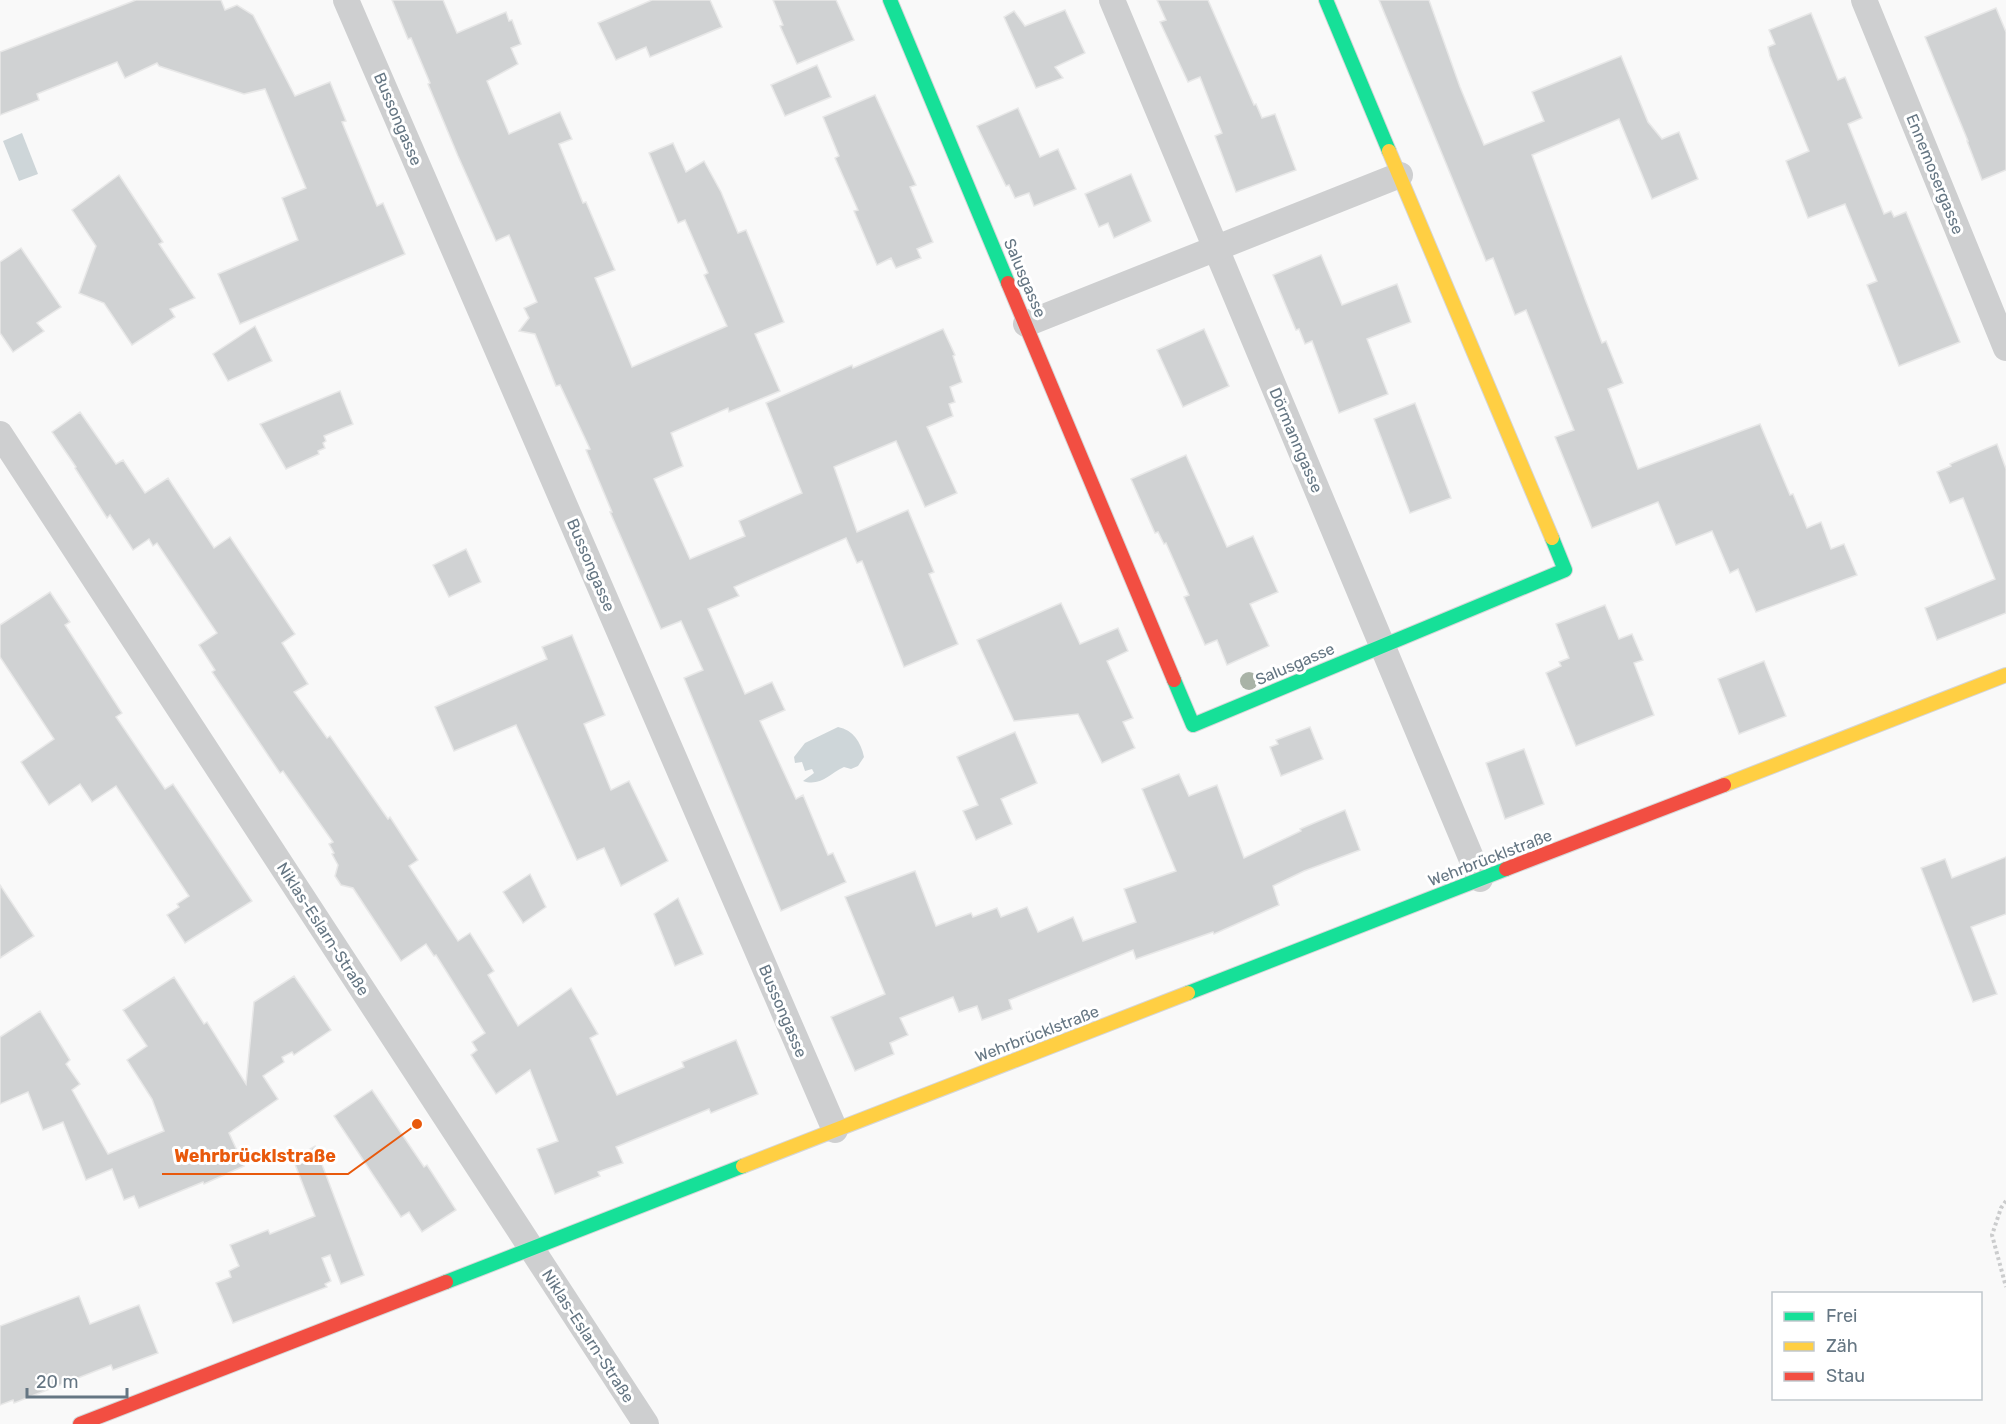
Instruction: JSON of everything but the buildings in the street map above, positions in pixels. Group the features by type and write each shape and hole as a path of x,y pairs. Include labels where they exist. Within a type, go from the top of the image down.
{"street":[{"name":"Bussongasse","path":"346,0 835,1130"},
{"name":"Salusgasse","path":"890,0 1193,724 1564,570 1326,0"},
{"name":"Dörmanngasse","path":"1112,0 1480,879"},
{"name":"Ennemosergasse","path":"1864,0 2006,348"},
{"path":"1026,324 1400,175"},
{"name":"Niklas-Eslarn-Straße","path":"0,434 646,1424"},
{"name":"Wehrbrücklstraße","path":"80,1424 2006,675"}],"path":[{"path":"2006,1201 2001,1208 1992,1235 2006,1287"}],"shaded area":[{"path":"22,133 38,174 19,181 3,141"},
{"path":"838,727 848,731 855,738 861,746 864,757 858,766 851,769 844,767 819,781 803,781 814,773 812,769 805,771 802,762 795,763 794,757 805,743"}],"traffic: fast":[{"path":"890,0 1008,283"},
{"path":"1326,0 1389,151"},
{"path":"1174,680 1193,725 1565,570 1552,538"},
{"path":"1188,993 1506,869"},
{"path":"446,1282 743,1166"}],"traffic: slow":[{"path":"1389,151 1552,538"},
{"path":"1724,785 2006,675"},
{"path":"743,1166 1188,993"}],"traffic: jam":[{"path":"1008,283 1174,680"},
{"path":"1506,869 1724,785"},
{"path":"80,1424 446,1282"}],"place":[{"name":"Wehrbrücklstraße","path":"417,1124"}]}
